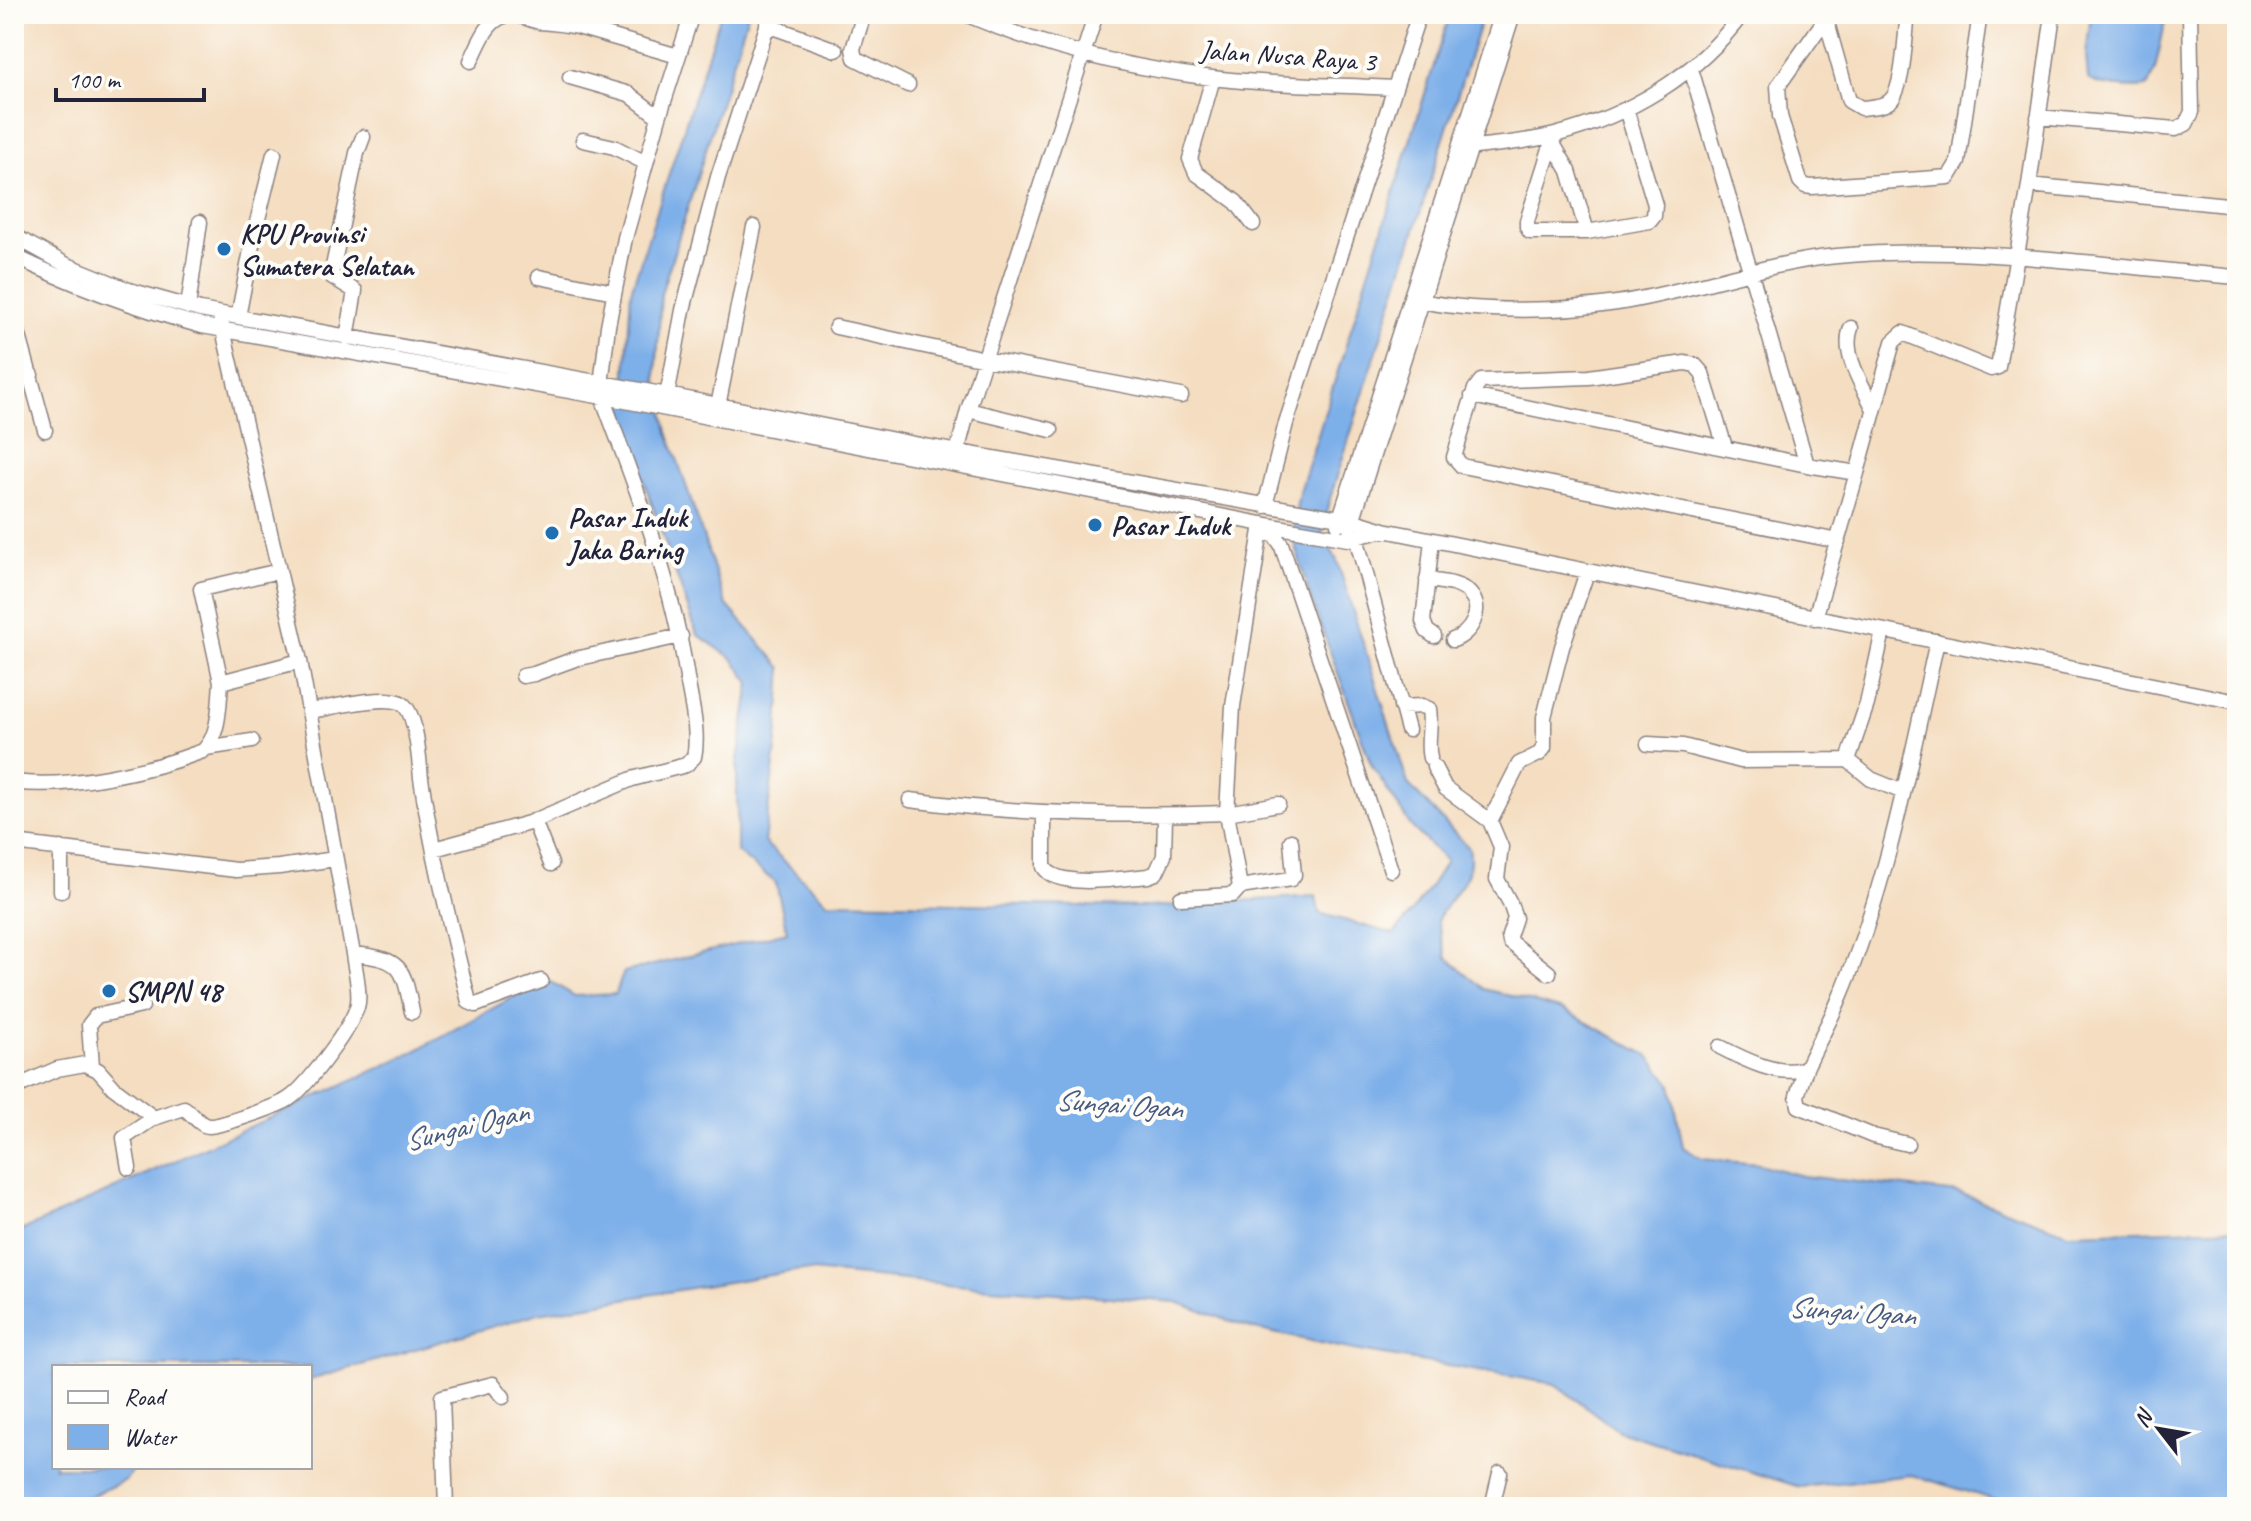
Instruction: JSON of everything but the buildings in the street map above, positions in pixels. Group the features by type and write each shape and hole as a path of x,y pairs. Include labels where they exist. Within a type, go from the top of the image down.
{"street":[{"path":"434,849 534,821 605,789 691,762 695,744 681,636 647,516 601,391 614,292 625,238 691,17 672,14"},
{"path":"864,14 855,43 855,58 908,85"},
{"name":"Jalan Nusa Raya 3","path":"965,14 1004,31 1112,61 1213,78 1395,88"},
{"path":"955,459 968,410 1096,14"},
{"path":"1265,506 1286,423 1419,14"},
{"path":"1408,730 1341,537 1340,518 1417,300 1502,14"},
{"path":"1464,147 1513,14"},
{"path":"1464,147 1553,139 1626,109 1691,69 1742,14"},
{"path":"1828,17 1849,101 1861,108 1884,104 1894,96 1908,14"},
{"path":"1828,17 1783,77 1777,94 1780,116 1800,181 1812,187 1949,177 1953,173 1958,162 1980,14"},
{"path":"1815,618 1893,342 1903,333 1995,370 2005,329 2029,185 2053,14"},
{"path":"2038,117 2176,129 2186,124 2192,112 2190,14"},
{"path":"471,61 488,27 504,16 518,15 538,22 581,20 678,56"},
{"path":"665,400 683,310 714,192 769,20 836,50"},
{"path":"1691,69 1807,465"},
{"path":"570,77 629,94 659,117"},
{"path":"1213,78 1190,159 1196,173 1236,202 1253,224"},
{"path":"1553,139 1527,227 1534,233 1587,232 1647,223 1654,216 1655,205 1626,109"},
{"path":"347,338 355,291 331,276 363,137"},
{"path":"1553,139 1569,171 1587,232"},
{"path":"583,140 614,147 646,163"},
{"path":"238,317 274,154"},
{"path":"2029,185 2237,206"},
{"path":"188,307 200,222"},
{"path":"718,406 754,227"},
{"path":"14,236 65,264 129,290 188,307 221,321 238,317 601,391"},
{"path":"1417,300 1504,309 1617,303 1791,263 1872,253 1933,252 2237,277"},
{"path":"14,256 142,310 221,321 601,391 718,406 1262,528 1291,528 1341,537 1384,530"},
{"path":"539,277 614,292"},
{"path":"14,313 16,333 45,430"},
{"path":"129,1168 124,1138 154,1118 184,1108 203,1125 210,1126 253,1114 291,1097 353,1018 358,1003 353,954 300,661 221,321"},
{"path":"836,327 1181,396"},
{"path":"1851,328 1847,342 1874,409"},
{"path":"1725,447 1702,373 1690,363 1589,377 1485,380 1476,386 1454,454 1455,461 1462,466 1838,541"},
{"path":"14,378 31,375"},
{"path":"1472,396 1857,473"},
{"path":"665,400 955,459 1340,518 1587,572 2237,702"},
{"path":"968,410 1051,430"},
{"path":"1240,887 1227,813 1233,706 1262,528"},
{"path":"1262,528 1281,544 1391,870"},
{"path":"1432,540 1423,621 1427,631 1434,636"},
{"path":"206,748 217,721 221,682 201,589 279,571"},
{"path":"1490,821 1519,764 1544,748 1544,717 1562,647 1587,572"},
{"path":"1427,580 1459,587 1474,599 1476,618 1464,635 1453,640"},
{"path":"1848,760 1867,704 1883,631"},
{"path":"523,676 575,659 681,636"},
{"path":"1907,1144 1873,1136 1799,1106 1797,1096 1806,1068 1839,1001 1877,891 1937,641"},
{"path":"221,682 300,661"},
{"path":"310,711 386,700 405,705 414,726 434,849 469,1002 476,1005 495,1000 541,981"},
{"path":"1401,707 1422,706 1429,709 1432,734 1427,745 1445,788 1490,821 1501,847 1496,876 1515,918 1510,942 1549,973"},
{"path":"14,782 63,782 134,771 206,748 252,741"},
{"path":"1648,744 1683,746 1741,761 1848,760 1871,779 1903,792"},
{"path":"910,800 991,810 1165,816 1227,813 1278,804"},
{"path":"1044,813 1044,867 1052,876 1067,880 1140,877 1156,873 1164,856 1165,816"},
{"path":"534,821 551,864"},
{"path":"1181,898 1233,895 1240,887 1291,879 1294,875 1291,841"},
{"path":"14,843 236,870 335,859"},
{"path":"61,848 61,891"},
{"path":"353,954 384,959 400,969 405,975 412,1012"},
{"path":"92,1066 89,1025 92,1019 142,1006"},
{"path":"1720,1047 1774,1068 1792,1071 1806,1068"},
{"path":"14,1088 57,1069 79,1064 92,1066 122,1095 154,1118"},
{"path":"446,1507 442,1397 493,1384 503,1397"},
{"path":"1492,1507 1500,1473"}],"water":[{"name":"Sungai Ogan","path":"721,14 748,14 661,294 656,377 668,432 726,604 782,668 777,741 764,842 827,902 1149,907 1316,896 1319,913 1394,934 1446,861 1411,826 1371,764 1310,596 1292,536 1298,498 1450,14 1483,14 1328,505 1322,535 1336,558 1408,784 1469,848 1469,870 1437,921 1447,958 1484,989 1564,1010 1649,1056 1671,1084 1683,1147 1702,1159 1759,1164 1803,1176 1959,1193 2068,1233 2237,1228 2237,1507 2184,1501 2138,1507 2019,1507 1912,1475 1800,1487 1619,1431 1555,1384 1354,1350 1250,1328 1176,1302 801,1270 539,1313 312,1379 312,1365 52,1365 52,1469 133,1469 126,1480 66,1507 14,1507 14,1234 410,1054 546,979 575,996 615,994 624,972 787,932 776,883 737,852 737,767 750,683 733,659 697,634 623,421 631,291"},
{"path":"2091,14 2167,14 2155,70 2147,87 2108,86 2088,79 2086,55"}],"place":[{"name":"KPU Provinsi Sumatera Selatan","path":"224,249"},
{"name":"Pasar Induk","path":"1095,525"},
{"name":"Pasar Induk Jaka Baring","path":"552,533"},
{"name":"SMPN 48","path":"109,991"}]}
